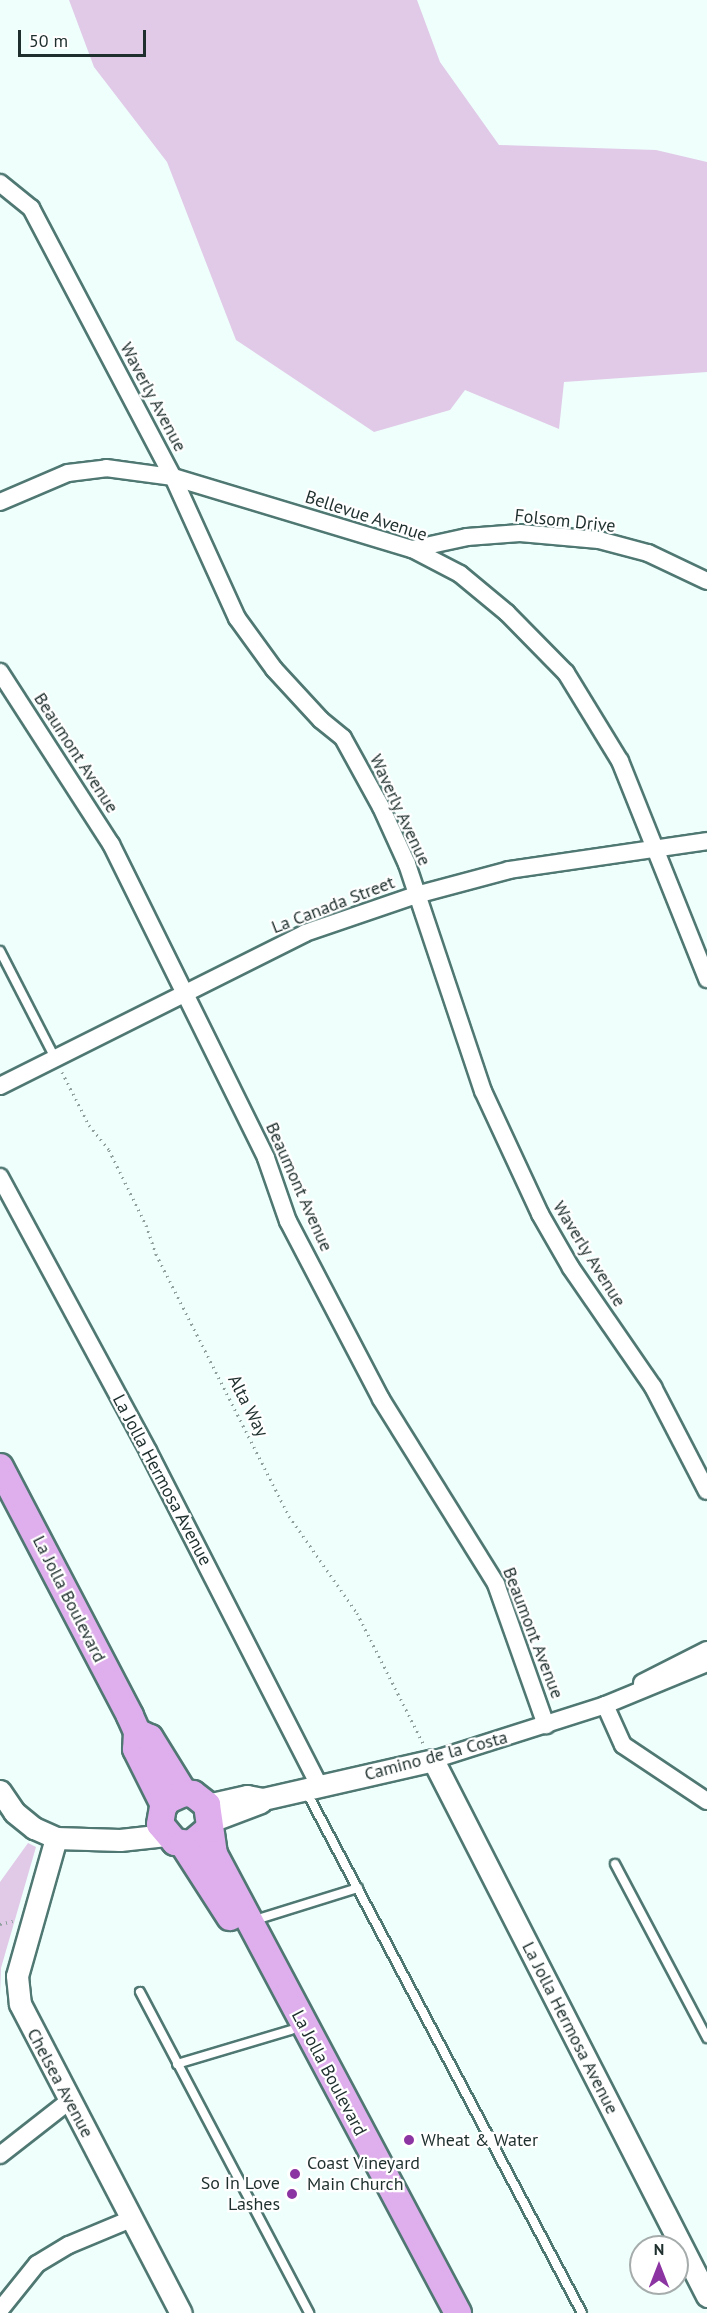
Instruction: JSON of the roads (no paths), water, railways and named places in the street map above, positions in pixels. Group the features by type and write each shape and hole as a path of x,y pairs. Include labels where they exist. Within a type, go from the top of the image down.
{"main road":[{"name":"La Jolla Boulevard","path":"0,1467 137,1732 150,1738 171,1818 237,1928 439,2313"},
{"path":"193,1794 209,1818 198,1841 171,1818 193,1794"},
{"name":"La Jolla Boulevard","path":"209,1818 214,1854 248,1922 458,2313"}],"street":[{"name":"Waverly Avenue","path":"0,183 31,208 173,477 237,618 274,669 321,720 343,738 381,807 416,895 483,1091 540,1214 571,1268 653,1387 707,1491"},
{"name":"Bellevue Avenue","path":"0,502 68,473 106,468 173,477 412,549 476,587 507,613 566,673 620,762 707,979"},
{"name":"Folsom Drive","path":"412,549 467,537 520,533 598,540 648,553 707,581"},
{"name":"Beaumont Avenue","path":"0,672 111,844 266,1158 288,1221 376,1389 496,1584 546,1725"},
{"name":"La Canada Street","path":"0,1086 54,1056 305,933 416,895 509,870 707,841"},
{"name":"La Jolla Hermosa Avenue","path":"0,1176 148,1451 312,1787"},
{"name":"Camino de la Costa","path":"605,1705 707,1650"},
{"name":"Camino de la Costa","path":"209,1818 257,1807 264,1799 433,1760 546,1725 605,1705 707,1663"},
{"path":"605,1705 623,1745 707,1801"},
{"name":"La Jolla Hermosa Avenue","path":"433,1760 707,2296"},
{"path":"0,1791 14,1812 34,1828 56,1838 111,1838 171,1818"},
{"name":"Chelsea Avenue","path":"56,1838 17,1976 17,1992 25,2017 181,2313"},
{"path":"0,2154 69,2101"},
{"path":"0,2310 37,2264 69,2245 132,2219"}],"lane":[{"path":"0,951 54,1056"},
{"path":"312,1787 358,1888 582,2313"},
{"path":"615,1864 707,2038"},
{"path":"248,1922 358,1888"},
{"path":"140,1992 309,2313"},
{"path":"177,2064 291,2030"}],"place":[{"name":"Wheat & Water","path":"409,2140"},
{"name":"Coast Vineyard Main Church","path":"295,2174"},
{"name":"So In Love Lashes","path":"292,2194"}]}
